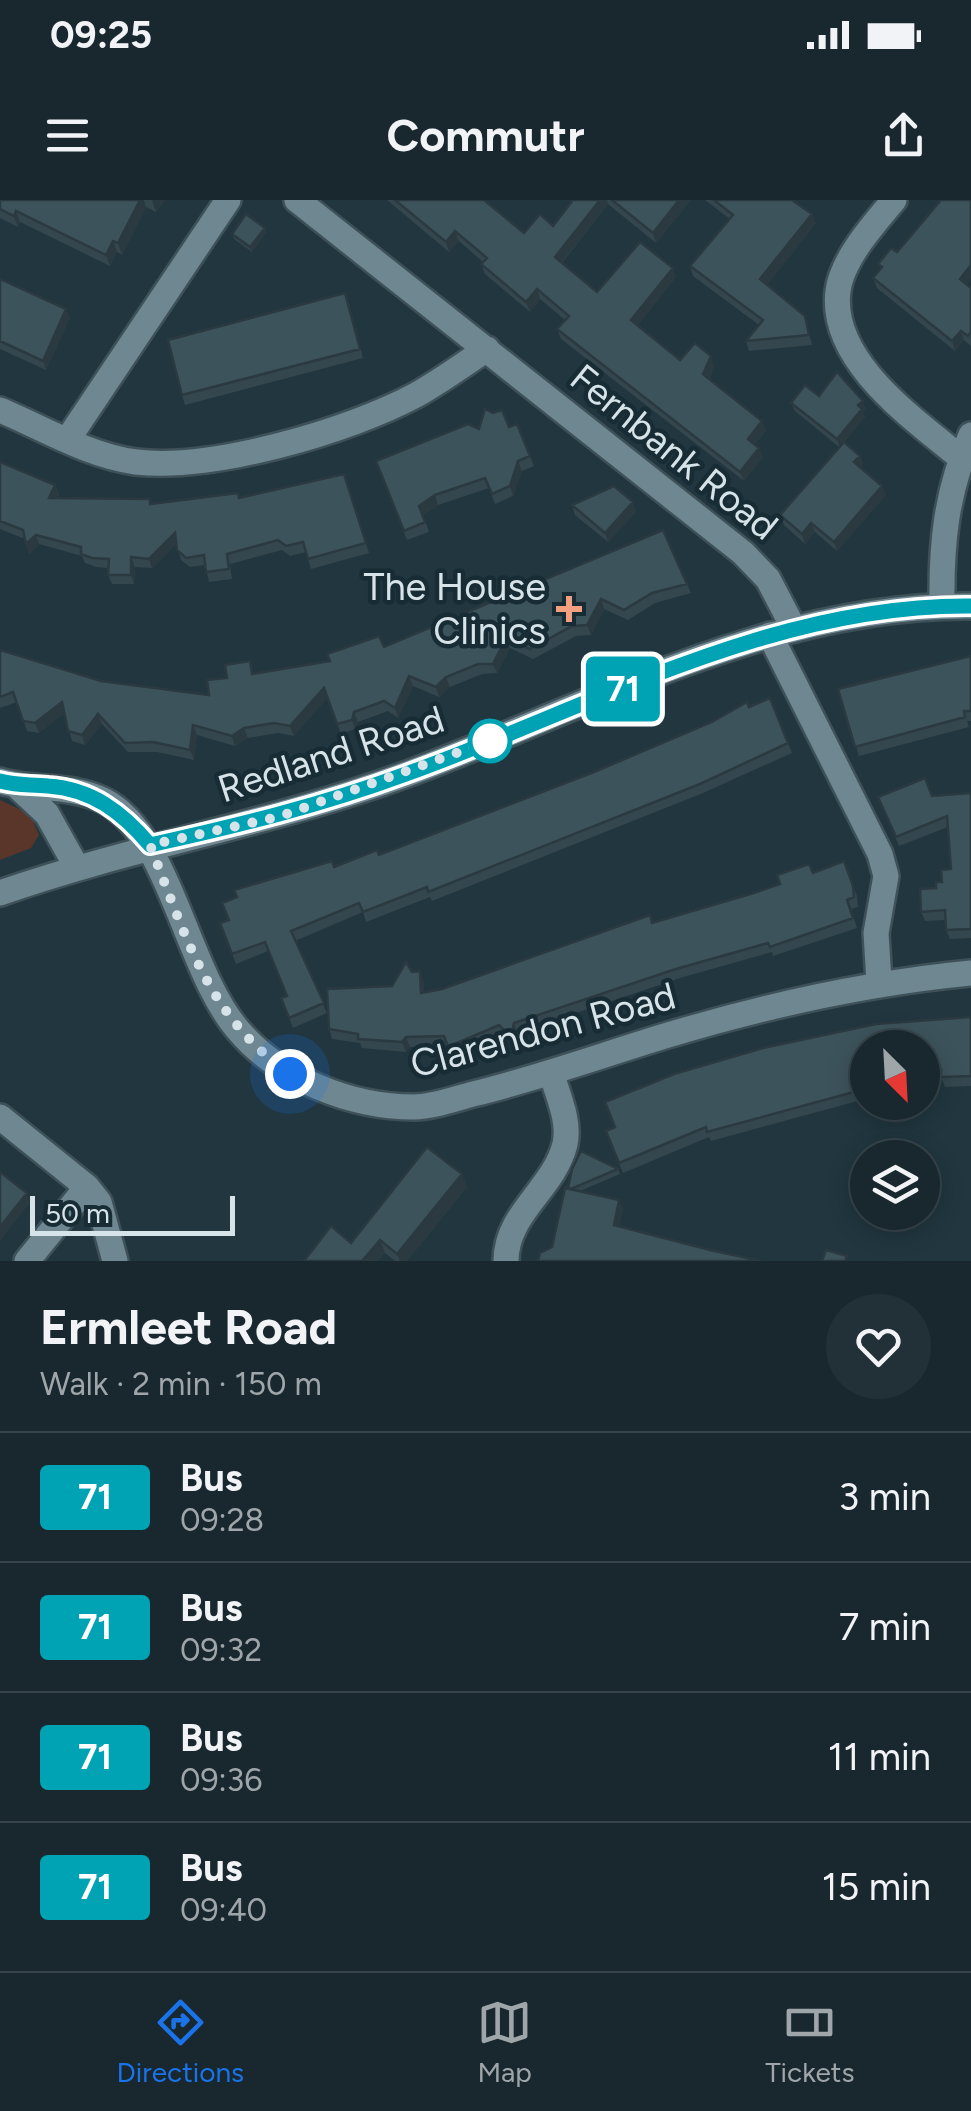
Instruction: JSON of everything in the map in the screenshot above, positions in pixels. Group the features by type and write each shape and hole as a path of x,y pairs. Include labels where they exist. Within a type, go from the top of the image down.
{"street":[{"path":"68,439 228,200"},
{"name":"Fernbank Road","path":"297,200 742,553 768,578 782,632 880,854 886,876 876,933 879,982"},
{"path":"889,202 854,255 838,288 838,321 848,344 878,382 966,447 940,538 942,606"},
{"path":"0,410 134,462 178,464 220,458 316,434 414,396 488,350"},
{"name":"Redland Road","path":"0,894 76,866 278,817 408,774 782,632 861,614 971,606"},
{"path":"9,784 51,786 104,800 130,821 150,845"},
{"path":"9,784 48,814 76,866"},
{"name":"Clarendon Road","path":"150,845 190,948 226,1016 255,1050 290,1074 369,1104 418,1107 552,1075 665,1036 879,982 971,974"},
{"path":"506,1261 506,1246 521,1212 550,1178 564,1144 566,1123 552,1075"},
{"path":"0,1117 86,1186 104,1213 115,1261"},
{"path":"26,1261 86,1186"}],"shaded area":[{"path":"0,800 30,814 39,835 31,848 0,860"}],"building":[{"path":"0,200 140,200 118,243 113,241 106,255 16,211 14,216 0,209"},
{"path":"395,200 484,200 524,233 540,214 553,226 573,200 600,200 555,257 597,292 640,242 673,268 631,320 680,360 695,343 711,356 703,374 762,421 748,439 759,448 740,472 557,329 569,316 537,289 526,302 481,264 487,258 455,231 446,242"},
{"path":"612,200 679,200 653,233"},
{"path":"714,200 792,200 812,214 760,279 805,316 809,335 746,341 763,320 690,266 733,215"},
{"path":"941,200 971,200 971,265 960,279 971,288 971,332 968,336 961,331 952,341 873,278 891,248 897,252"},
{"path":"246,214 265,228 250,247 232,234"},
{"path":"0,279 66,309 43,361 0,341"},
{"path":"345,293 360,349 182,395 168,340"},
{"path":"837,372 863,401 858,405 862,409 837,439 791,403 805,385 819,396"},
{"path":"485,409 493,413 502,410 509,427 517,424 530,456 518,461 510,486 492,494 485,478 435,495 419,506 425,522 404,531 376,461 468,424 479,429"},
{"path":"844,442 860,456 854,462 882,486 834,542 811,523 802,534 780,515"},
{"path":"0,462 55,485 49,498 150,499 150,504 238,493 239,498 344,474 366,543 308,559 303,542 286,546 278,540 227,554 229,569 206,572 204,555 186,558 177,550 175,533 149,559 131,557 131,575 108,575 109,559 92,558 81,554 81,547 36,535 26,544 23,530 0,521"},
{"path":"614,486 633,502 605,533 572,505"},
{"path":"663,530 687,584 652,593 624,610 601,599 587,625 572,626 530,649 506,638 493,664 478,664 446,677 436,687 409,676 395,708 384,701 354,712 352,720 337,724 324,688 290,726 274,723 244,728 232,736 193,725 190,750 153,742 125,743 98,714 82,735 68,731 62,702 35,723 23,721 13,692 0,697 0,650 101,681 209,695 207,680 227,678 225,665 250,661 252,674 330,661 327,654 379,636 384,647"},
{"path":"971,656 971,711 964,711 965,717 855,747 838,689"},
{"path":"770,698 788,743 700,784 428,892 427,887 363,912 359,903 291,931 324,1003 289,1018 281,998 287,996 265,942 232,954 220,923 229,920 222,903 237,897 234,890 332,861 334,867 377,850 379,855 594,772 712,722 747,702 749,707"},
{"path":"925,778 932,796 971,793 971,929 946,930 945,910 921,912 920,889 936,888 936,882 942,882 941,870 951,869 947,816 896,837 878,797"},
{"path":"844,861 853,886 854,897 847,900 853,918 770,947 768,943 676,969 514,1023 511,1037 499,1025 448,1047 444,1036 406,1037 402,1042 358,1039 358,1034 329,1029 327,989 392,986 406,962 412,972 420,971 421,993 442,989 650,915 652,923 754,893 780,884 777,875 809,864 813,873"},
{"path":"971,1017 971,1076 941,1077 940,1030 850,1030 850,1093 707,1132 706,1127 619,1163 606,1131 615,1127 605,1102 674,1074 763,1048 876,1024"},
{"path":"427,1147 462,1174 397,1254 380,1240 362,1261 304,1261 331,1226 351,1243"},
{"path":"581,1151 618,1169 568,1188"},
{"path":"0,1172 27,1193 0,1227"},
{"path":"565,1188 619,1200 614,1225 761,1261 538,1261 540,1253 552,1247"},
{"path":"826,1250 847,1256 845,1261 822,1261"}],"bus line":[{"name":"71","path":"0,781 17,786 51,786 104,800 130,821 150,845 278,817 408,774 726,649 794,628 861,614 971,606"}],"place":[{"name":"The House Clinics","path":"569,609"}],"route":[{"path":"290,1074 255,1050 226,1016 190,948 150,845 278,817 408,774 490,741"}]}
